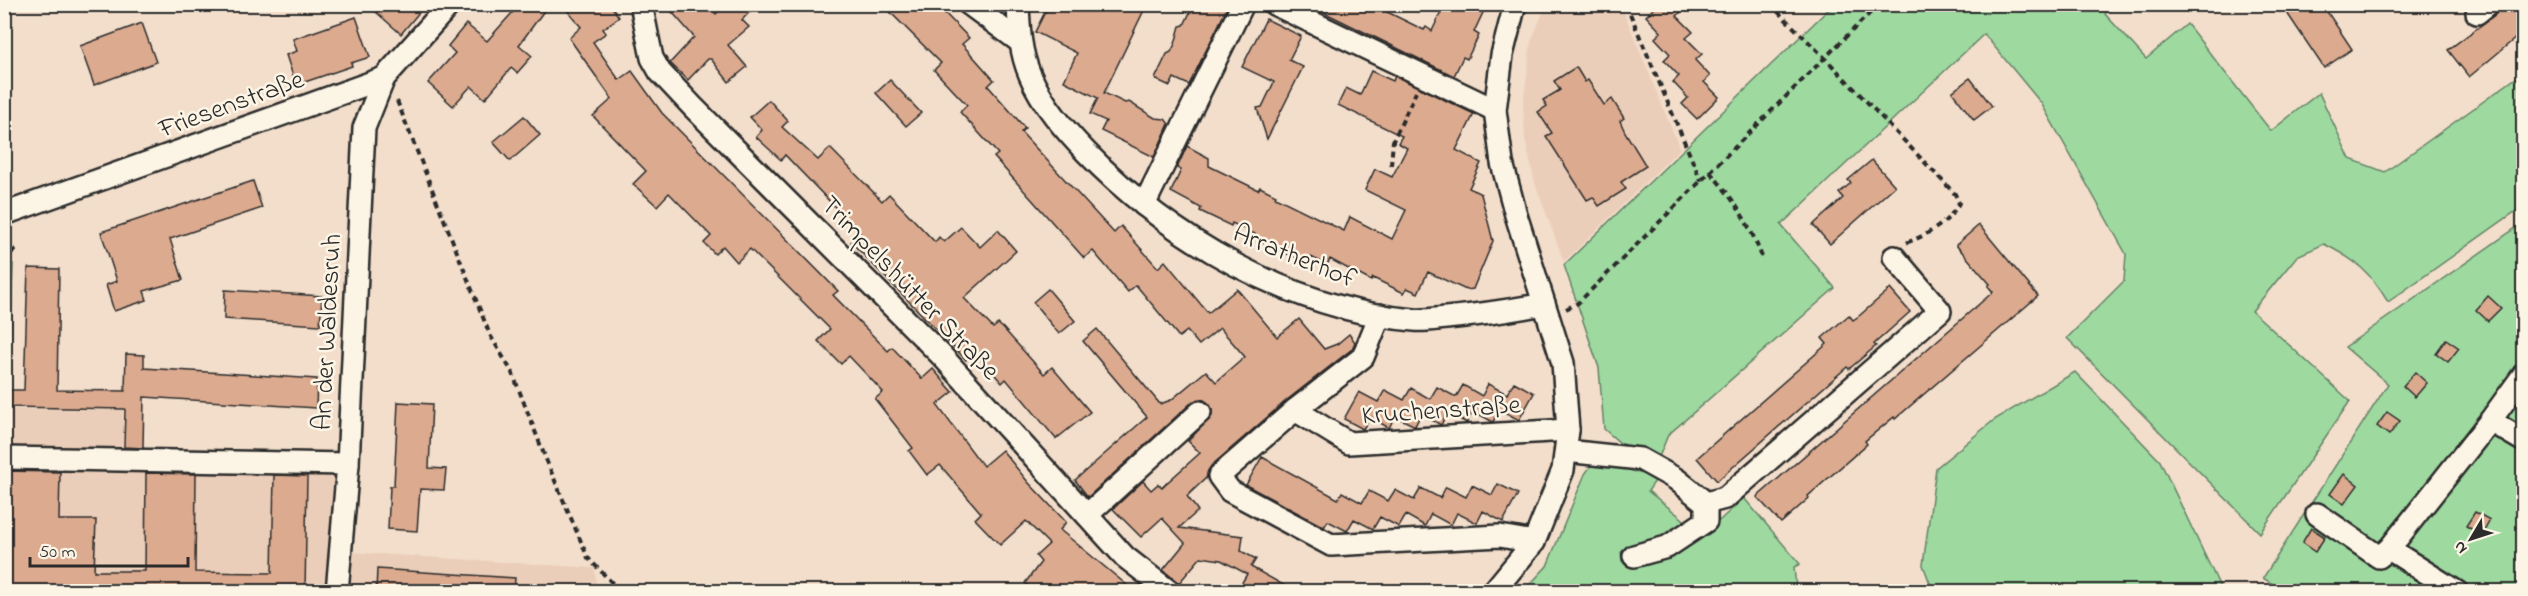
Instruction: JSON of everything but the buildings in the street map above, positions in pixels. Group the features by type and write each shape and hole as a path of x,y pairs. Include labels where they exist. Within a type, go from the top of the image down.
{"street":[{"name":"Friesenstraße","path":"4,214 384,78 450,4"},
{"name":"Trimpelshütter Straße","path":"641,4 652,58 660,72 942,356 1125,557 1170,591"},
{"path":"969,4 1019,41"},
{"name":"Arratherhof","path":"1018,4 1019,41 1030,76 1069,133 1104,170 1144,205 1221,257 1278,284 1349,310 1416,321 1547,311"},
{"path":"1144,205 1243,4"},
{"path":"1493,591 1534,542 1563,470 1568,430 1563,363 1502,163 1495,110 1502,55 1515,4"},
{"path":"1286,7 1495,110"},
{"name":"An der Waldesruh","path":"337,591 348,464 364,128 384,78"},
{"path":"1706,503 1725,498 1940,311 1894,257"},
{"path":"1380,315 1363,357 1295,410 1219,476 1230,491 1331,545 1500,536 1534,542"},
{"path":"2317,514 2379,557 2389,549 2490,421 2523,374"},
{"name":"Kruchenstraße","path":"1295,410 1349,443 1568,430"},
{"path":"1087,515 1200,412"},
{"path":"2490,421 2523,441"},
{"path":"1566,451 1640,459 1676,479 1706,503"},
{"path":"4,458 348,464"},
{"path":"1634,556 1667,547 1706,521 1706,503"},
{"path":"2389,549 2457,591"}],"path":[{"path":"1626,4 1701,181"},
{"path":"1770,4 1955,194 1959,203 1954,212 1932,232 1905,244 1894,257"},
{"path":"1547,311 1578,303 1879,4"},
{"path":"1391,165 1393,141 1424,76"},
{"path":"384,78 400,107 490,335 512,372 588,558 621,591"},
{"path":"1710,172 1736,202 1762,257"},
{"path":"4,260 19,246"}],"shaded area":[{"path":"1546,5 1621,5 1680,149 1564,262 1535,183 1525,139 1523,105 1531,42"},
{"path":"9,409 123,410 123,453 337,455 334,551 594,568 598,591 5,592 4,451"}],"green space":[{"path":"1833,5 2115,5 2105,14 2146,59 2187,24 2271,131 2319,93 2350,159 2385,172 2523,73 2523,206 2388,302 2361,268 2324,244 2297,256 2252,311 2350,401 2260,533 2067,338 2124,281 2126,254 2041,103 1984,34 1781,225 1835,288 1668,435 1659,457 1620,443 1604,429 1599,368 1564,265"},
{"path":"2523,223 2523,591 2285,592 2263,578 2388,384 2345,347"},
{"path":"13,264 6,451 4,451 4,266"},
{"path":"2075,372 2160,461 2221,589 2219,591 1933,591 1923,565 1936,468 1994,420"},
{"path":"1595,460 1657,478 1648,491 1683,519 1687,528 1660,543 1621,552 1622,561 1666,557 1720,520 1744,498 1800,564 1794,567 1796,588 1790,591 1523,592 1547,566 1585,474"}]}
